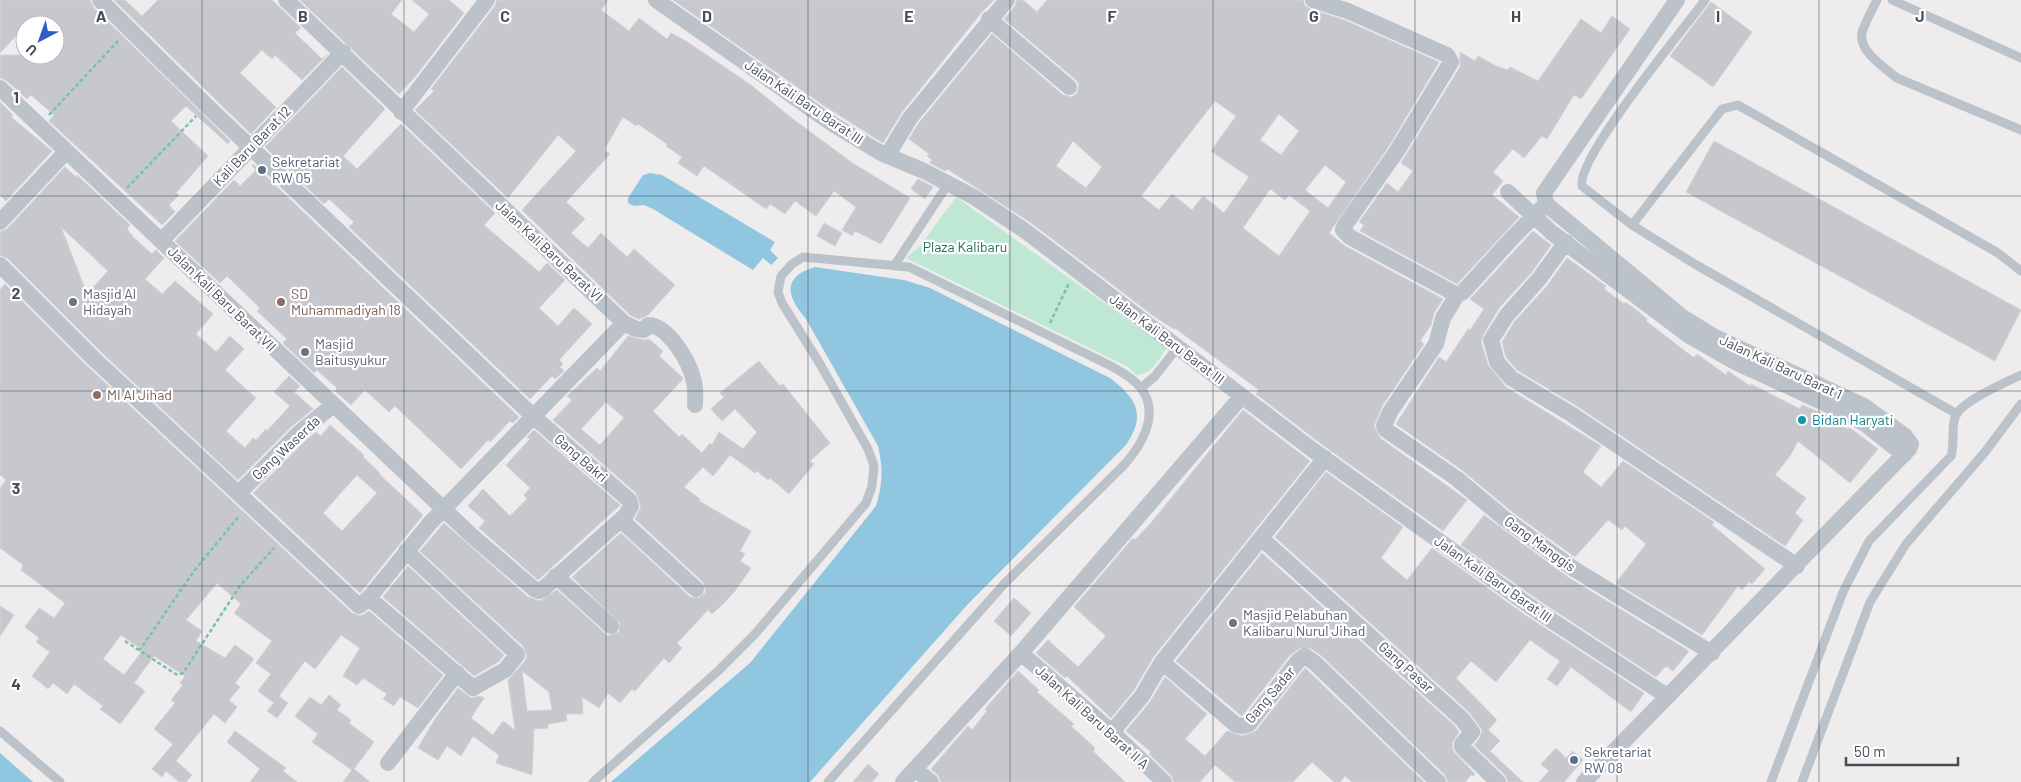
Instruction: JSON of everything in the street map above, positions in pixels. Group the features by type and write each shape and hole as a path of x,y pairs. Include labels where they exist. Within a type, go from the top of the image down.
{"street":[{"name":"Gang Bakri","path":"100,0 206,105 534,417 629,500 631,506 621,520"},
{"name":"Jalan Kali Baru Barat VI","path":"286,0 343,52 401,112 624,323"},
{"path":"401,112 488,0"},
{"name":"Jalan Kali Baru Barat III","path":"656,0 834,126 887,156 974,197 1024,230 1325,458 1531,607 1667,696"},
{"path":"887,156 910,118 989,19 1007,0"},
{"path":"1313,0 1351,6 1448,55 1450,62 1408,134 1343,230 1350,237 1458,295 1463,292 1546,204 1544,194 1677,0"},
{"path":"989,19 1069,87"},
{"name":"Kali Baru Barat 12","path":"161,241 343,52"},
{"name":"Jalan Kali Baru Barat VII","path":"0,88 444,510 534,589 543,589 621,520"},
{"path":"0,222 61,157"},
{"path":"1508,192 1533,216 1688,335 1737,363 1858,420 1904,454 1712,653 1667,696 1584,782"},
{"name":"Jalan Kali Baru Barat 1","path":"1546,204 1681,316 1714,336 1864,406 1910,440 1909,449 1904,454"},
{"path":"1566,242 1539,279 1507,315 1492,340 1497,362 1504,373 1571,414 1796,566"},
{"path":"0,265 92,357 356,605 362,605 369,598 406,552 444,510 624,323 636,329 644,330 648,325 664,330 688,363 695,383 695,405"},
{"name":"Gang Manggis","path":"1458,295 1441,323 1436,344 1387,419 1384,426 1386,430 1456,478 1505,519 1574,569 1712,653"},
{"path":"903,782 1021,653 1242,396"},
{"name":"Gang Waserda","path":"244,498 299,433 333,405"},
{"path":"1112,732 1142,696 1162,662 1325,458"},
{"path":"621,520 696,589"},
{"name":"Gang Pasar","path":"1262,539 1462,719 1472,732 1462,744 1462,747 1498,782"},
{"path":"369,598 457,672 473,688 505,670 517,654 406,552"},
{"path":"556,576 611,626"},
{"name":"Jalan Kali Baru Barat II A","path":"1021,653 1112,732 1164,782"},
{"name":"Gang Sadar","path":"1162,662 1236,725 1243,726 1249,724 1298,661 1305,656 1315,663 1438,782"},
{"path":"388,763 457,672"},
{"path":"915,769 931,782"}],"lane":[{"path":"1705,0 1598,143 1584,170 1581,179 1582,186 1632,225 1693,263 1957,414"},
{"path":"1877,0 1862,34 1862,44 1881,65 1898,78 2021,130"},
{"path":"1892,0 2021,58"},
{"path":"1632,225 1722,109 1738,105 1998,253 2021,271"},
{"path":"894,266 948,184"},
{"path":"593,782 718,671 755,634 866,503 872,486 874,466 868,449 820,364 782,303 778,292 781,276 792,264 803,257 909,267 1111,366 1140,388 1148,405 1148,429 1138,450 1005,583 828,782"},
{"path":"1140,388 1155,376 1178,347"},
{"path":"1771,782 1843,592 1868,541 1951,456 1955,446 1954,420 1957,414 1999,385 2021,375"},
{"path":"1802,782 1870,602 1906,544 1985,452 2021,404"},
{"path":"0,731 60,782"}],"path":[{"path":"39,125 130,29"},
{"path":"117,198 206,105"},
{"path":"1049,326 1061,300"},
{"path":"139,651 244,498"},
{"path":"125,641 174,673 178,675 183,673 240,586 284,538"}],"green space":[{"name":"Plaza Kalibaru","path":"956,197 1167,348 1154,366 1142,374 1136,375 1128,367 906,258 920,246"}],"water":[{"path":"650,173 662,175 775,242 770,250 778,258 771,265 763,258 753,270 653,209 644,205 634,206 628,203 628,198 643,175"},
{"path":"815,267 904,280 930,288 1110,378 1119,385 1136,407 1136,424 1126,445 968,604 810,782 611,782 750,663 876,506 881,476 878,446 792,296 792,282 804,271"},
{"path":"0,753 33,782 0,782"}],"building":[{"path":"0,0 90,0 93,7 230,141 228,144 186,106 171,121 208,156 176,193 179,195 169,205 175,212 162,225 49,121 54,115 31,95 27,99 7,81 0,78 0,55 15,55 15,65 65,65 65,15 15,15 15,37 0,53"},
{"path":"114,0 125,0 142,16 158,0 272,0 301,28 295,33 322,59 328,54 302,80 275,55 272,59 262,50 240,73 276,107 251,134"},
{"path":"300,0 402,0 391,14 414,32 429,14 412,0 449,0 464,13 415,77 399,94"},
{"path":"497,0 608,0 601,10 629,31 639,18 667,39 671,33 686,41 751,85 794,120 854,164 910,198 881,244 855,231 852,236 842,230 856,207 834,191 816,216 795,201 785,214 770,204 766,209 704,166 697,176 678,163 682,157 666,146 667,144 638,124 636,126 623,117 604,150 610,154 566,202 585,219 571,233 588,248 601,233 627,257 634,249 675,285 648,315 639,319 630,315 522,210 576,151 558,135 508,198 415,110 434,91 431,89 495,6"},
{"path":"673,0 994,0 981,13 902,112 883,143 823,105"},
{"path":"1017,0 1023,0 1037,12 1047,0 1303,0 1305,6 1310,9 1344,20 1439,62 1389,146 1329,233 1345,246 1443,299 1434,313 1431,325 1420,341 1424,344 1382,406 1374,426 1380,438 1467,500 1443,531 1320,443 1256,394 1259,390 1175,328 1155,317 1030,222 947,169 945,171 930,163 932,160 927,156 929,154 909,139 918,124 992,34 1063,95 1072,97 1077,93 1079,84 1075,79 1004,19 1015,6","holes":["1215,101 1236,116 1211,151 1249,177 1224,213 1203,196 1192,210 1172,194 1159,210 1141,196","1279,114 1299,131 1281,155 1260,140","1073,141 1102,167 1086,188 1056,166","1325,165 1346,182 1328,208 1305,190","1270,189 1285,200 1289,195 1310,211 1279,256 1243,228"]},
{"path":"1711,2 1752,32 1713,87 1670,56"},
{"path":"1612,16 1630,29 1581,99 1574,95 1547,139 1542,136 1524,158 1513,149 1493,172 1503,181 1492,195 1519,217 1457,284 1360,231 1364,225 1359,222 1387,183 1398,192 1413,171 1401,163 1460,67 1460,52 1475,61 1478,56 1496,66 1508,70 1510,67 1538,81 1581,19 1601,33"},
{"path":"342,67 385,109 343,156 357,169 401,124 495,213 484,225 539,272 547,263 565,280 539,308 558,326 574,308 592,324 559,360 563,364 560,367 564,371 555,379 552,376 530,399 349,227 354,222 329,199 324,204 265,147"},
{"path":"0,102 13,115 11,117 52,151 6,201 0,195"},
{"path":"1714,141 2021,310 1995,361 1686,192"},
{"path":"253,164 519,417 513,423 510,421 490,442 488,440 461,469 395,406 389,412 365,390 351,405 335,391 337,388 317,370 314,373 283,343 287,339 257,311 260,308 227,276 220,283 175,241 234,180 240,186 256,170 252,166"},
{"path":"65,167 76,177 77,175 130,225 127,229 134,238 152,254 156,250 164,258 145,279 162,294 175,281 213,314 196,334 216,352 230,336 244,349 225,370 256,398 226,431 245,448 253,438 256,440 266,429 267,431 290,406 274,392 289,376 300,386 294,392 313,409 292,426 238,480 99,350 7,258 0,255 0,232 7,229","holes":["61,227 108,271 87,294"]},
{"path":"918,179 933,187 925,199 911,189"},
{"path":"824,223 842,233 835,246 817,236"},
{"path":"1533,231 1551,245 1531,273 1499,308 1483,335 1481,342 1488,365 1506,387 1601,446 1583,472 1601,487 1623,461 1714,522 1712,525 1765,569 1752,584 1749,582 1742,590 1738,586 1702,635 1616,583 1646,544 1625,526 1622,530 1608,520 1575,557 1511,511 1462,470 1396,424 1439,357 1446,362 1484,309 1470,299"},
{"path":"1567,258 1606,286 1604,289 1624,304 1625,302 1635,309 1647,319 1646,321 1694,358 1697,354 1726,375 1728,371 1750,386 1751,384 1800,409 1802,405 1824,414 1848,429 1850,428 1878,449 1850,483 1798,441 1790,456 1775,475 1806,498 1795,513 1803,520 1785,546 1577,406 1517,370 1506,357 1502,342 1515,321 1547,286"},
{"path":"5,284 85,364 352,613 361,616 369,611 443,675 418,708 400,697 394,706 383,699 387,694 363,678 357,685 343,676 360,648 341,635 315,669 305,661 279,696 288,703 277,718 267,711 274,703 258,691 271,674 256,663 272,641 234,613 241,604 217,583 186,620 202,631 196,641 225,658 235,645 254,659 235,683 240,687 229,700 237,707 225,723 214,714 176,761 192,775 186,782 179,782 166,771 162,777 152,769 173,744 154,729 175,703 171,700 183,685 180,683 185,676 154,656 134,683 145,691 120,724 100,709 103,706 74,684 67,694 53,683 48,689 32,676 50,652 36,642 39,638 25,627 39,608 54,618 65,603 21,570 23,565 0,548 0,488 6,480 0,475 0,290","holes":["121,635 143,650 124,675 103,659"]},
{"path":"628,336 643,340 649,339 663,351 659,356 683,379 653,411 679,437 682,434 702,453 710,443 712,445 719,432 743,449 757,432 735,409 722,421 711,409 724,397 720,393 759,361 780,386 783,384 830,443 810,461 814,464 789,494 770,478 768,480 757,471 755,473 730,455 713,476 703,467 684,487 700,499 699,501 751,531 740,551 745,554 740,561 751,568 724,603 712,614 708,610 677,643 682,648 669,663 664,658 635,691 632,689 620,703 608,693 599,708 582,697 583,714 566,714 567,721 548,724 548,728 534,729 532,775 496,763 499,755 473,736 461,756 447,746 438,760 418,748 435,719 458,688 471,698 480,696 484,698 471,718 493,735 503,721 515,730 508,680 525,661 527,656 523,646 420,551 444,523 528,597 540,601 557,590 608,636 619,632 620,623 572,577 621,533 690,597 699,598 706,592 703,582 635,519 641,507 636,493 553,420 572,400 567,396 597,368 600,371","holes":["606,402 624,418 600,445 581,429","522,671 549,692 552,710 527,711"]},
{"path":"1243,410 1310,461 1154,656 1134,690 1111,718 1067,676 1065,678 1036,653 1048,640 1078,667 1106,636 1074,607 1133,538 1135,540 1150,524"},
{"path":"330,425 364,455 363,457 379,474 423,515 360,593 253,493 306,440 316,432 321,436","holes":["357,475 377,493 342,531 323,513"]},
{"path":"534,430 620,505 538,580 479,528 485,521 468,506 483,489 510,516 527,499 524,495 530,488 506,465 530,439 527,437"},
{"path":"1326,472 1403,527 1381,558 1407,580 1432,548 1525,615 1644,693 1631,712 1571,667 1557,686 1547,679 1560,661 1530,640 1496,682 1471,661 1456,678 1497,720 1488,730 1500,741 1490,751 1523,782 1508,782 1505,775 1474,745 1480,738 1482,730 1469,712 1275,537"},
{"path":"1484,515 1569,578 1689,651 1673,671 1666,666 1656,677 1537,599 1461,545"},
{"path":"1262,553 1455,726 1459,732 1452,743 1453,751 1475,774 1473,776 1471,775 1465,782 1448,782 1445,775 1322,656 1310,648 1300,648 1290,655 1242,716 1176,661"},
{"path":"408,566 504,655 498,662 474,676 383,597"},
{"path":"1014,598 1031,613 1011,636 994,621"},
{"path":"0,606 14,615 0,636"},
{"path":"1305,668 1424,782 1352,782 1345,776 1340,782 1334,782 1312,762 1293,782 1235,782 1215,765 1200,782 1174,782 1171,775 1149,754 1151,752 1126,731 1150,702 1165,677 1207,714 1185,739 1205,756 1227,731 1242,736 1256,731"},
{"path":"1018,671 1039,690 1037,692 1074,724 1071,726 1095,748 1093,751 1125,782 941,782 938,775 931,769 968,726 972,730 987,711 985,709"},
{"path":"329,695 341,705 337,710 351,720 349,723 374,742 354,769 370,782 343,782 352,770 312,742 318,734 295,716 310,697 321,705"},
{"path":"235,731 286,768 283,771 297,782 250,782 260,769 227,742"},
{"path":"1556,748 1566,758 1573,751 1583,760 1564,782 1539,782 1549,771 1541,764"},
{"path":"868,764 879,774 872,782 853,782"}],"place":[{"name":"Sekretariat RW 05","path":"262,170"},
{"name":"Masjid Al Hidayah","path":"73,302"},
{"name":"SD Muhammadiyah 18","path":"281,302"},
{"name":"Masjid Baitusyukur","path":"305,352"},
{"name":"MI Al Jihad","path":"97,395"},
{"name":"Bidan Haryati","path":"1802,420"},
{"name":"Masjid Pelabuhan Kalibaru Nurul Jihad","path":"1233,623"},
{"name":"Sekretariat RW 08","path":"1574,760"}]}
